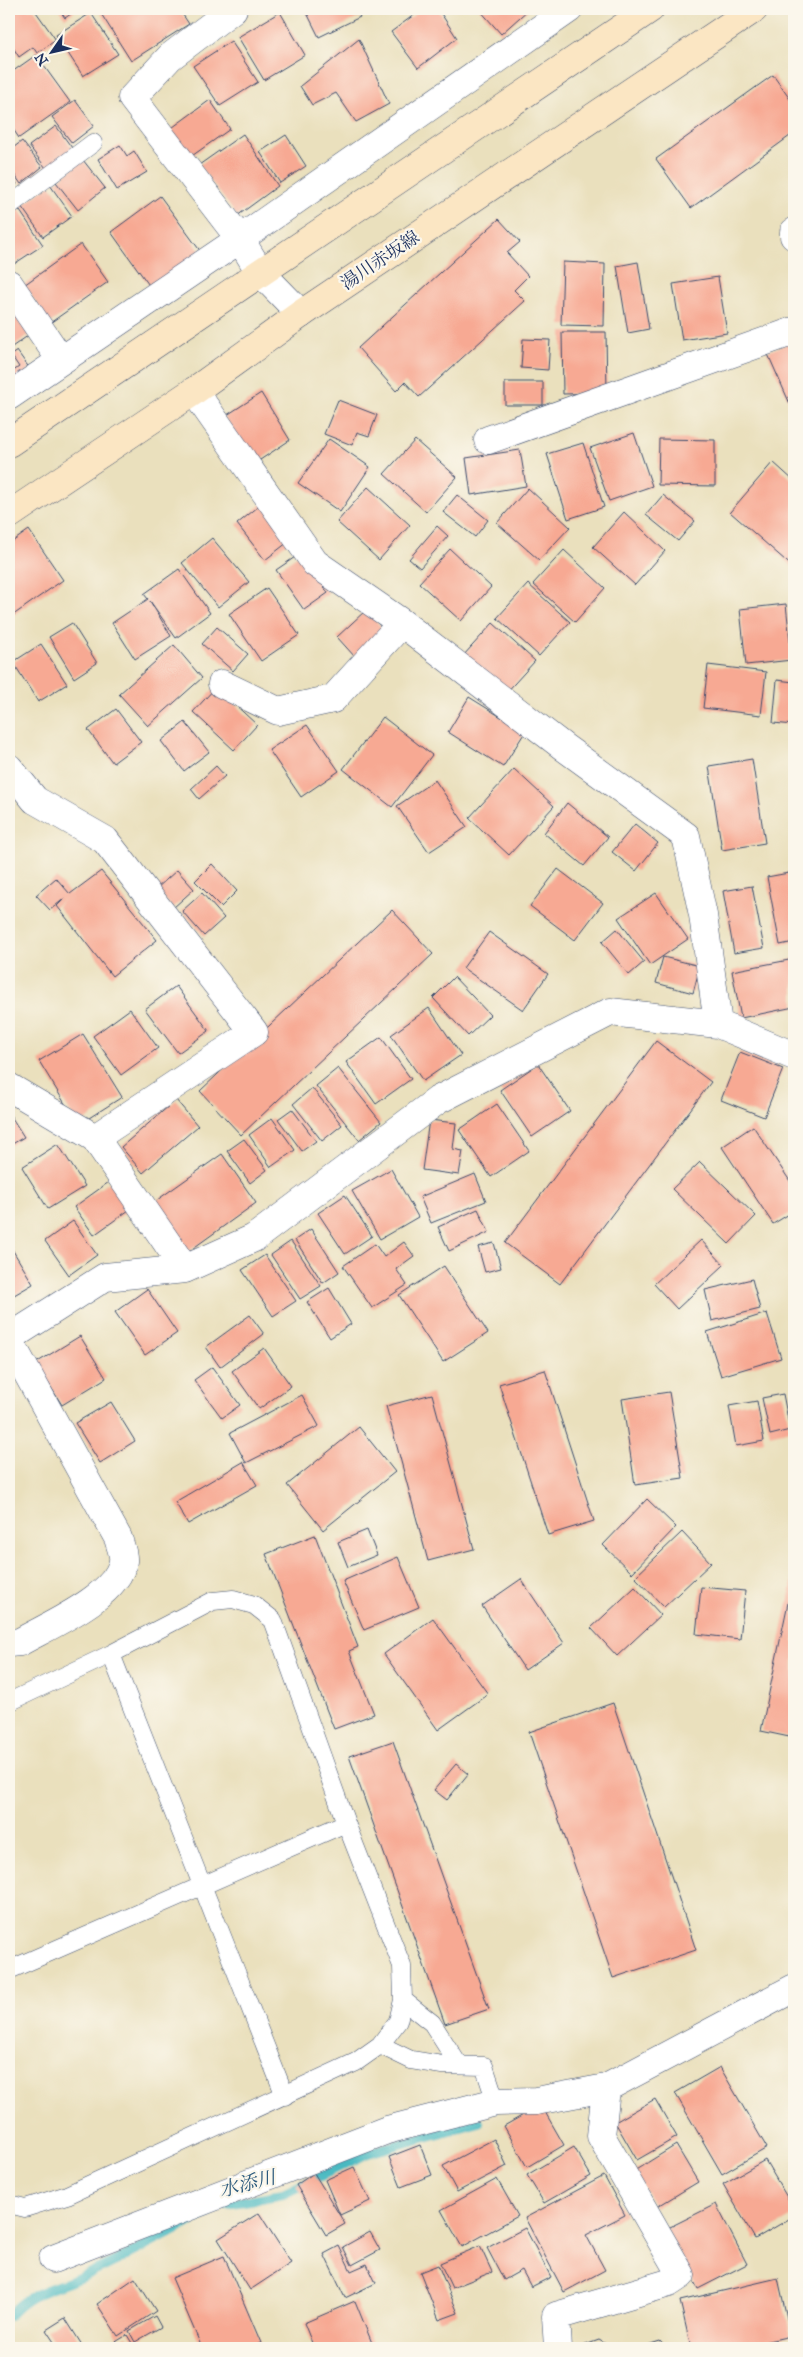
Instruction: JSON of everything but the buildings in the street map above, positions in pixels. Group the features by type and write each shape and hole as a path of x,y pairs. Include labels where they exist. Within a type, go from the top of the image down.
{"main road":[{"path":"9,443 650,9"},
{"name":"湯川赤坂線","path":"9,516 194,391 301,314 754,9"}],"street":[{"path":"233,9 170,57 132,98 240,239 260,272 301,314"},
{"path":"9,396 240,239 570,9"},
{"path":"9,284 61,360"},
{"path":"488,440 794,331"},
{"path":"194,391 316,563 402,623 565,748 686,836 703,915 718,1024"},
{"path":"222,684 278,711 334,699 402,623"},
{"path":"9,768 35,800 105,840 254,1032 95,1138"},
{"path":"9,1643 20,1642 103,1593 118,1574 124,1560 118,1538 9,1339 105,1277 185,1269 254,1238 438,1100 610,1012 718,1024 794,1056"},
{"path":"9,1087 95,1138 185,1269"},
{"path":"53,2259 388,2130 496,2102 536,2101 606,2088 794,1988"},
{"path":"558,2348 556,2316 669,2283 681,2275 601,2136 606,2088"}],"lane":[{"path":"9,206 93,144"},
{"path":"9,1702 111,1654 213,1601 233,1599 254,1605 273,1620 346,1823 402,1966 403,2000 398,2021 380,2045 356,2062 286,2096 67,2195 25,2208 9,2204"},
{"path":"111,1654 201,1886 286,2096"},
{"path":"9,1970 346,1823"},
{"path":"403,2000 432,2023 458,2064"},
{"path":"380,2045 411,2060 442,2065 484,2066 496,2102"}],"waterway":[{"name":"水添川","path":"227,2204 283,2194 368,2153 479,2122"},
{"name":"水添川","path":"9,2316 18,2307 36,2295 101,2268 207,2213"}]}
